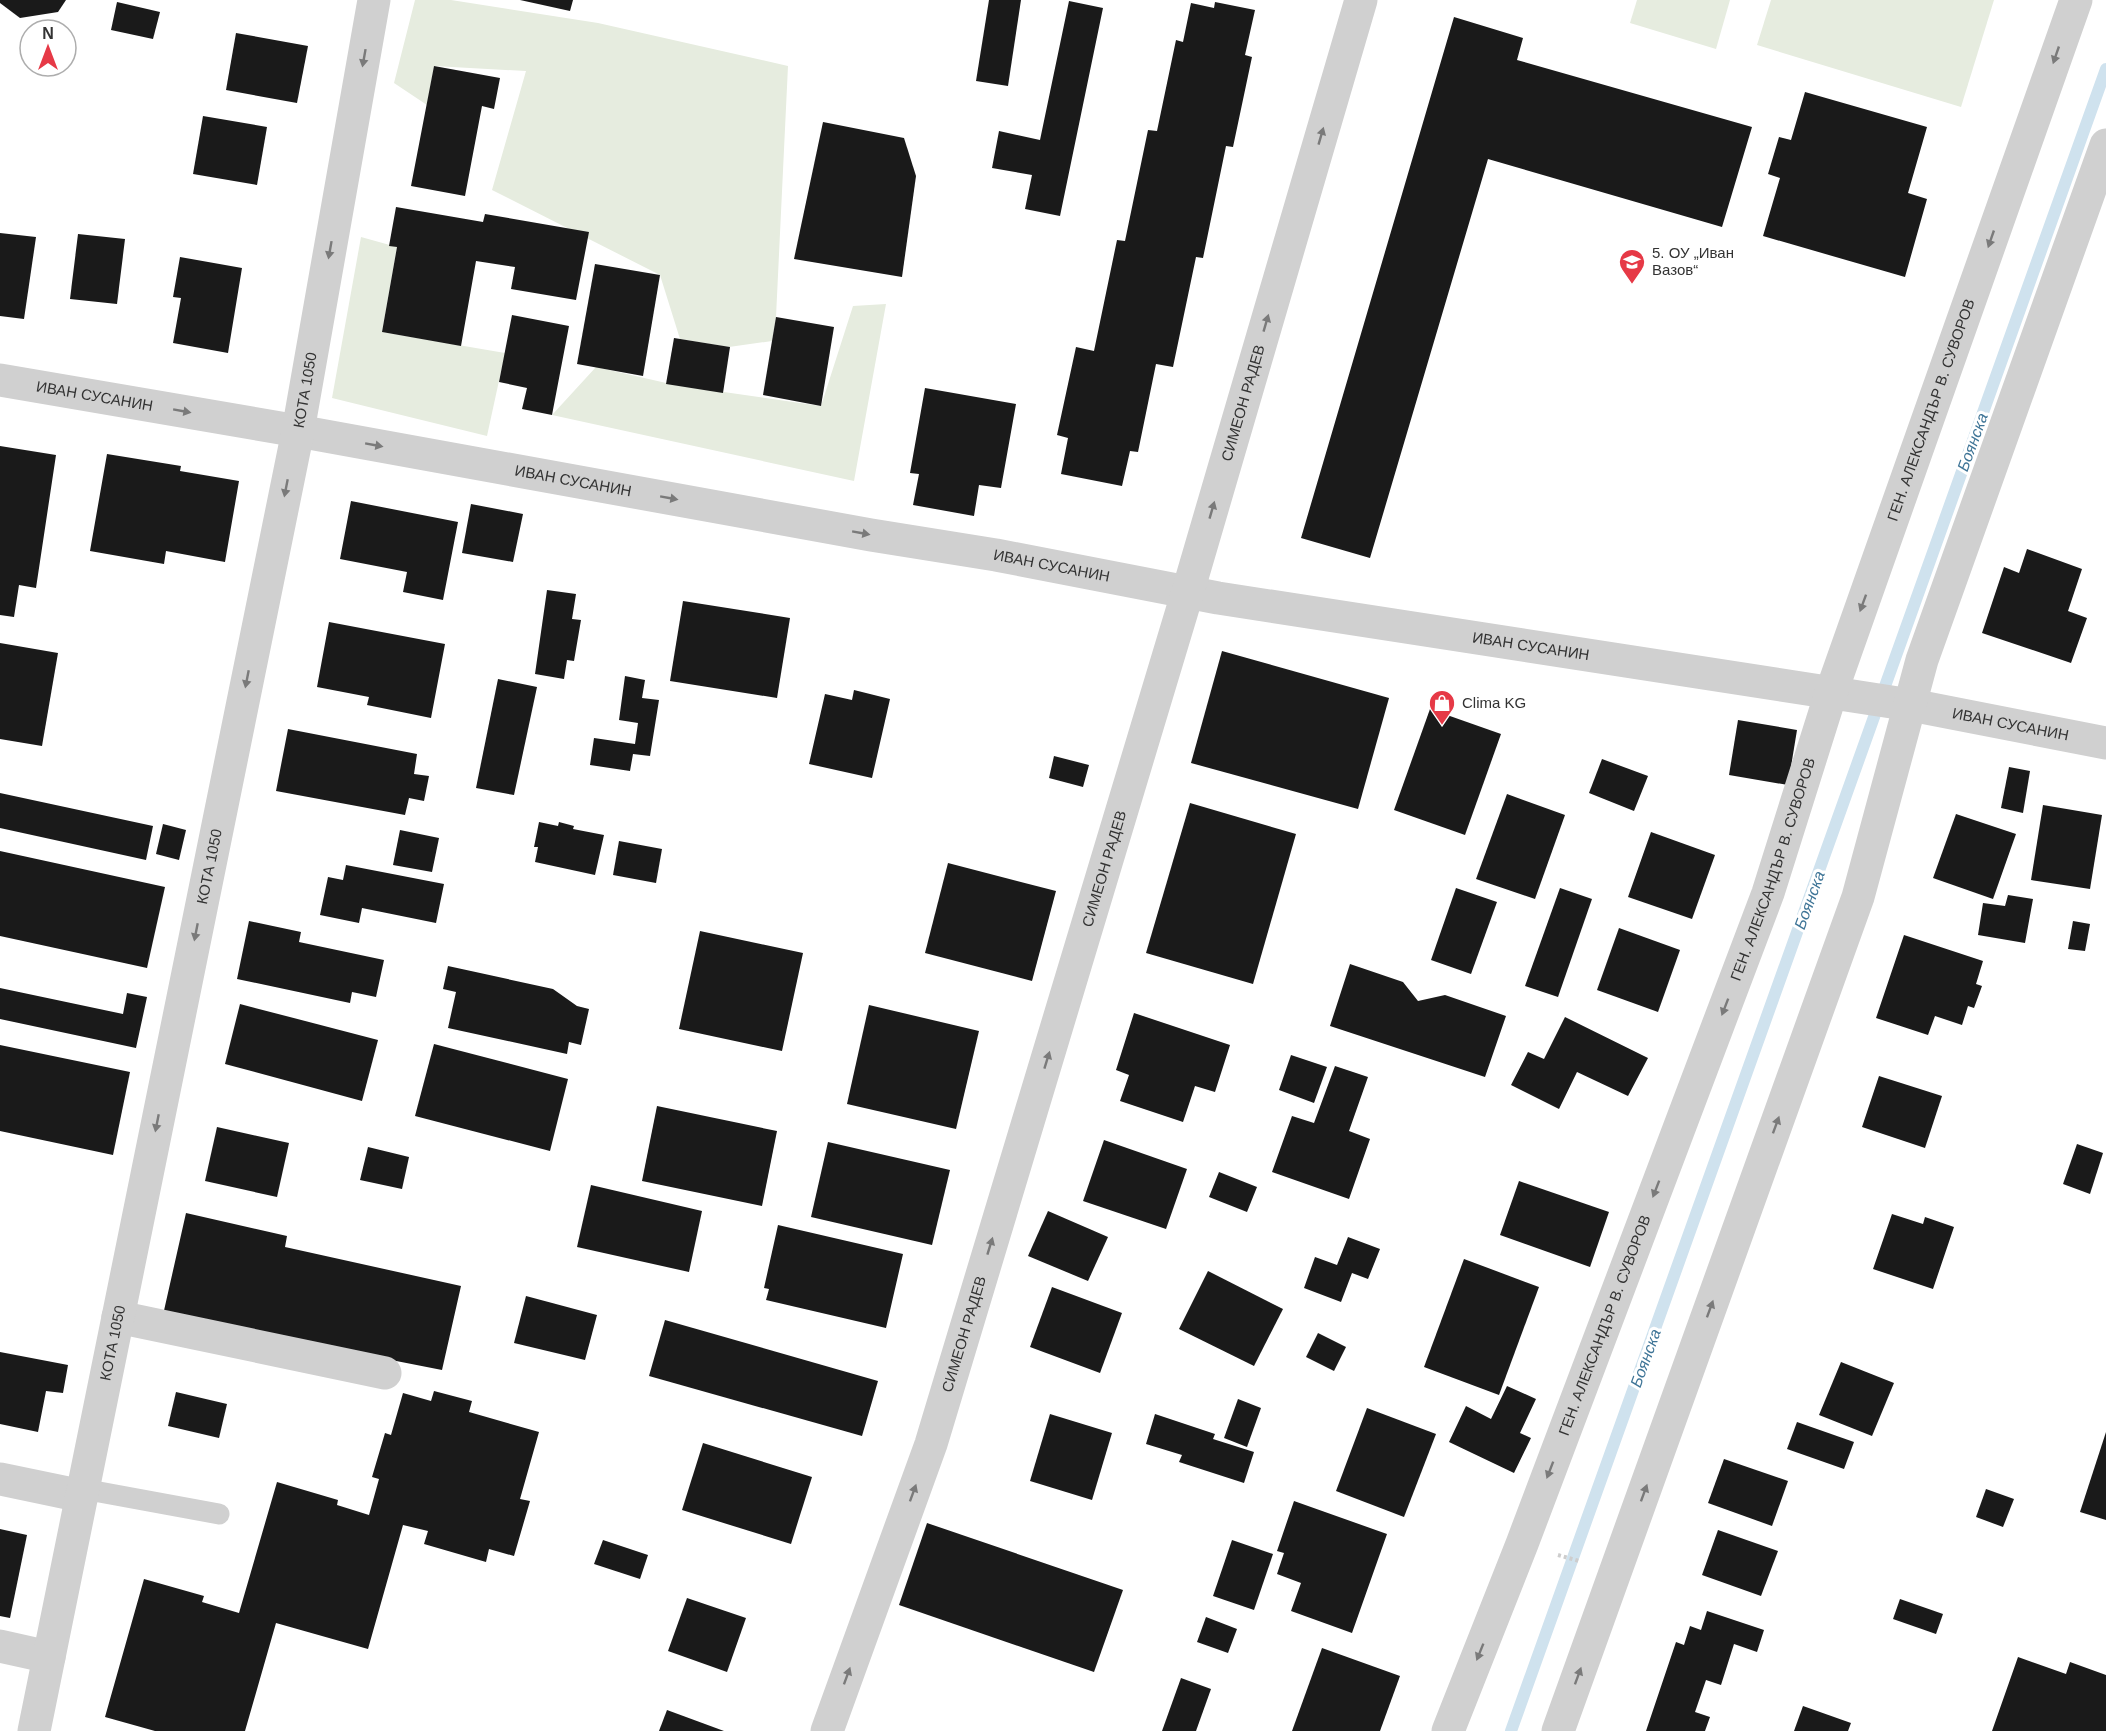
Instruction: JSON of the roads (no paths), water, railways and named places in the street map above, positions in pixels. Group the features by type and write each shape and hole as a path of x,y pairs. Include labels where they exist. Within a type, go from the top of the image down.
{"street":[{"name":"КОТА 1050","path":"34,1731 298,431 374,0"},
{"name":"СИМЕОН РАДЕВ","path":"827,1731 931,1444 1188,592 1361,0"},
{"name":"ГЕН. АЛЕКСАНДЪР В. СУВОРОВ","path":"1448,1731 1522,1544 1768,893 1831,693 2076,0"},
{"path":"1558,1731 1858,897 1922,660 2106,145"},
{"name":"ИВАН СУСАНИН","path":"0,380 298,431 871,535 996,555 1188,592 1911,705 2106,743"},
{"path":"118,1317 385,1373"},
{"path":"0,1479 83,1492"},
{"path":"0,1646 49,1657"}],"lane":[{"path":"83,1492 219,1514"}],"waterway":[{"name":"Боянска","path":"1511,1731 2106,69"}],"place":[{"name":"5. ОУ „Иван Вазов“","path":"1632,285"},
{"name":"Clima KG","path":"1442,726"}]}
